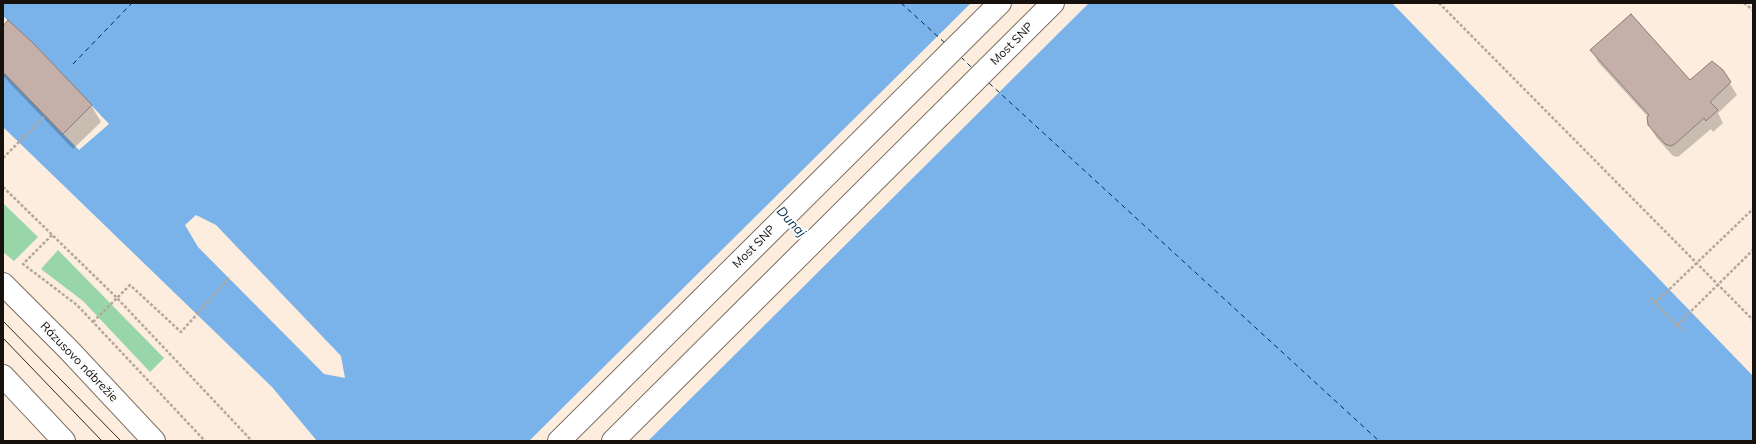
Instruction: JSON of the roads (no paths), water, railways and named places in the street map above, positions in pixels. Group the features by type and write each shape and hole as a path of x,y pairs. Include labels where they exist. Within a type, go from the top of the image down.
{"main road":[{"name":"Most SNP","path":"559,441 1000,3"},
{"name":"Most SNP","path":"613,441 1053,3"},
{"name":"Rázusovo nábrežie","path":"3,284 68,349 154,441"},
{"path":"3,376 64,441"}],"water":[{"name":"Dunaj","path":"3,3 1392,3 1753,376 1753,441 317,441 272,387 3,127"}],"tram line":[{"path":"3,321 121,441"},
{"path":"3,338 102,441"}]}
